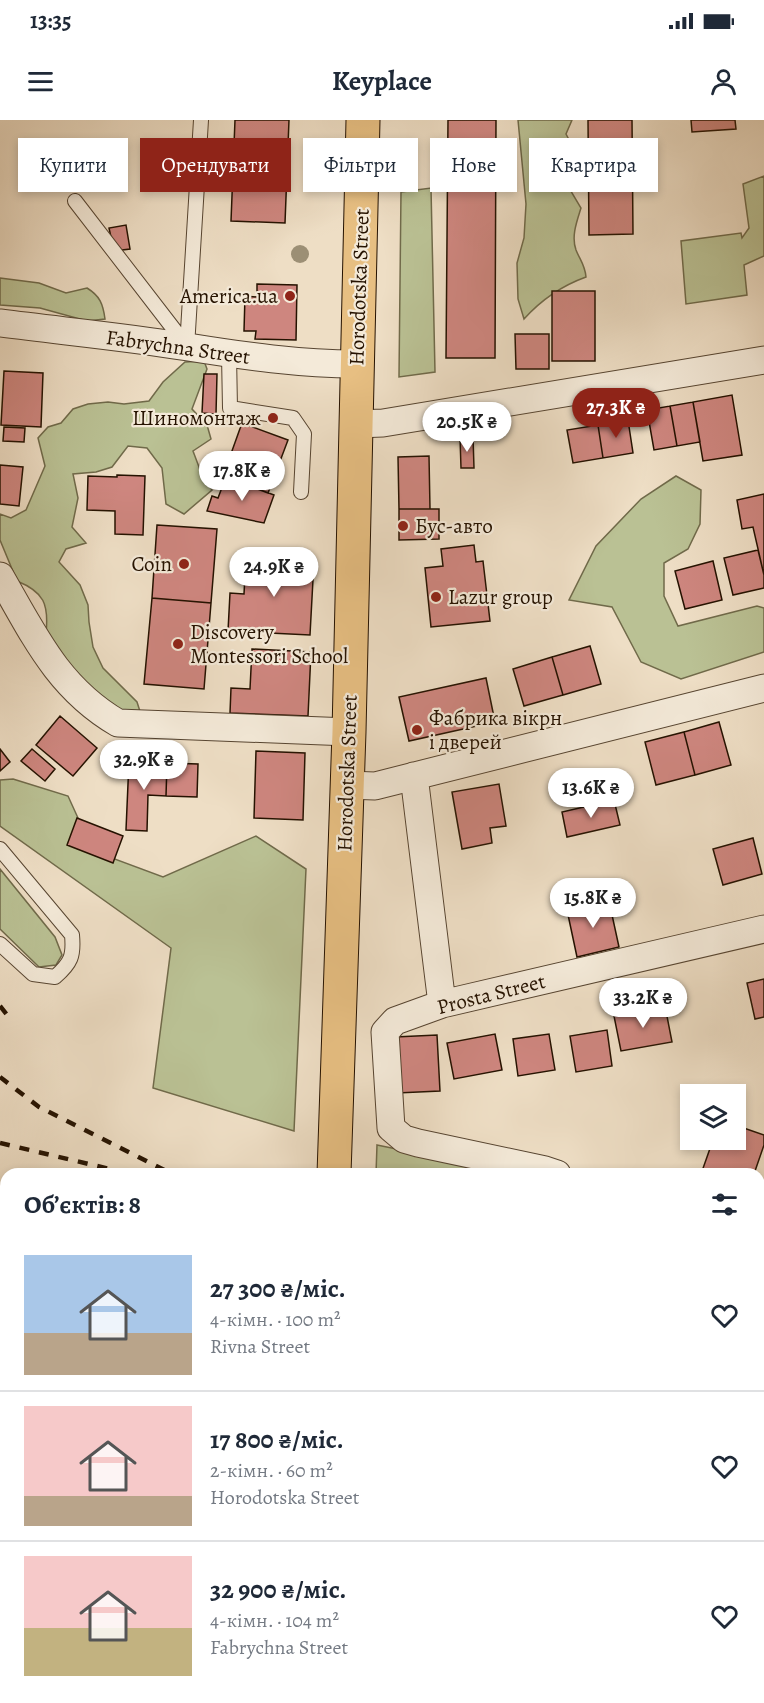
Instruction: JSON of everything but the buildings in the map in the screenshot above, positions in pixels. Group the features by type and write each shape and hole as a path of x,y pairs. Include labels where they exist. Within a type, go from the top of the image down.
{"main road":[{"name":"Horodotska Street","path":"334,1168 349,732 363,120"}],"street":[{"name":"Fabrychna Street","path":"0,323 187,347 229,355 320,364 357,364"},
{"path":"357,424 383,423 764,360"},
{"path":"0,576 38,643 68,684 96,710 118,723 349,732"},
{"path":"347,785 375,786 764,688"},
{"path":"414,776 442,1004"},
{"name":"Prosta Street","path":"536,1168 418,1143 404,1138 391,1128 385,1032 395,1021 442,1004 764,928"}],"lane":[{"path":"187,347 201,120"},
{"path":"75,201 187,347"},
{"path":"229,355 230,408 292,418 304,435 301,492"},
{"path":"0,849 72,935 73,948 68,966 55,977 33,974 0,944"}],"green space":[{"path":"518,120 572,120 566,134 568,138 529,138 529,192 571,192 581,208 574,239 586,277 552,294 524,319 518,299 517,263 524,238 526,204"},
{"path":"764,176 764,256 744,265 747,295 686,304 681,241 741,233 742,238 749,228 743,184"},
{"path":"430,188 431,192 435,372 399,377 401,192 418,192 418,190"},
{"path":"0,278 39,283 66,293 87,288 100,301 105,319 87,321 40,308 0,305"},
{"path":"204,361 207,369 192,409 207,425 211,439 193,451 202,475 212,490 184,514 166,504 162,468 147,448 128,446 112,467 96,472 73,474 78,498 72,527 86,543 66,549 59,562 80,585 88,605 93,647 103,668 137,702 144,724 105,717 46,633 47,614 43,600 33,590 17,581 0,540 0,514 11,518 26,510 45,466 38,438 48,427 61,423 73,409 88,404 149,401 163,382 185,362"},
{"path":"676,476 701,490 700,524 688,549 664,563 664,596 678,626 757,606 764,608 764,652 681,679 641,662 612,607 569,600 596,546 641,499"},
{"path":"13,779 68,796 93,851 163,877 256,836 306,869 294,1131 153,1088 171,948 0,826 0,780"},
{"path":"0,869 55,937 62,955 56,965 39,967 0,929"},
{"path":"377,1145 489,1168 376,1168"}],"railway":[{"path":"0,1006 8,1016"},
{"path":"0,1077 39,1107 160,1168"},
{"path":"0,1143 106,1168"}],"place":[{"name":"America.ua","path":"290,296"},
{"name":"Шиномонтаж","path":"273,418"},
{"name":"Бус-авто","path":"403,526"},
{"name":"Coin","path":"184,564"},
{"name":"Lazur group","path":"436,597"},
{"name":"Discovery Montessori School","path":"178,644"},
{"name":"Фабрика вікрн і дверей","path":"417,730"}]}
